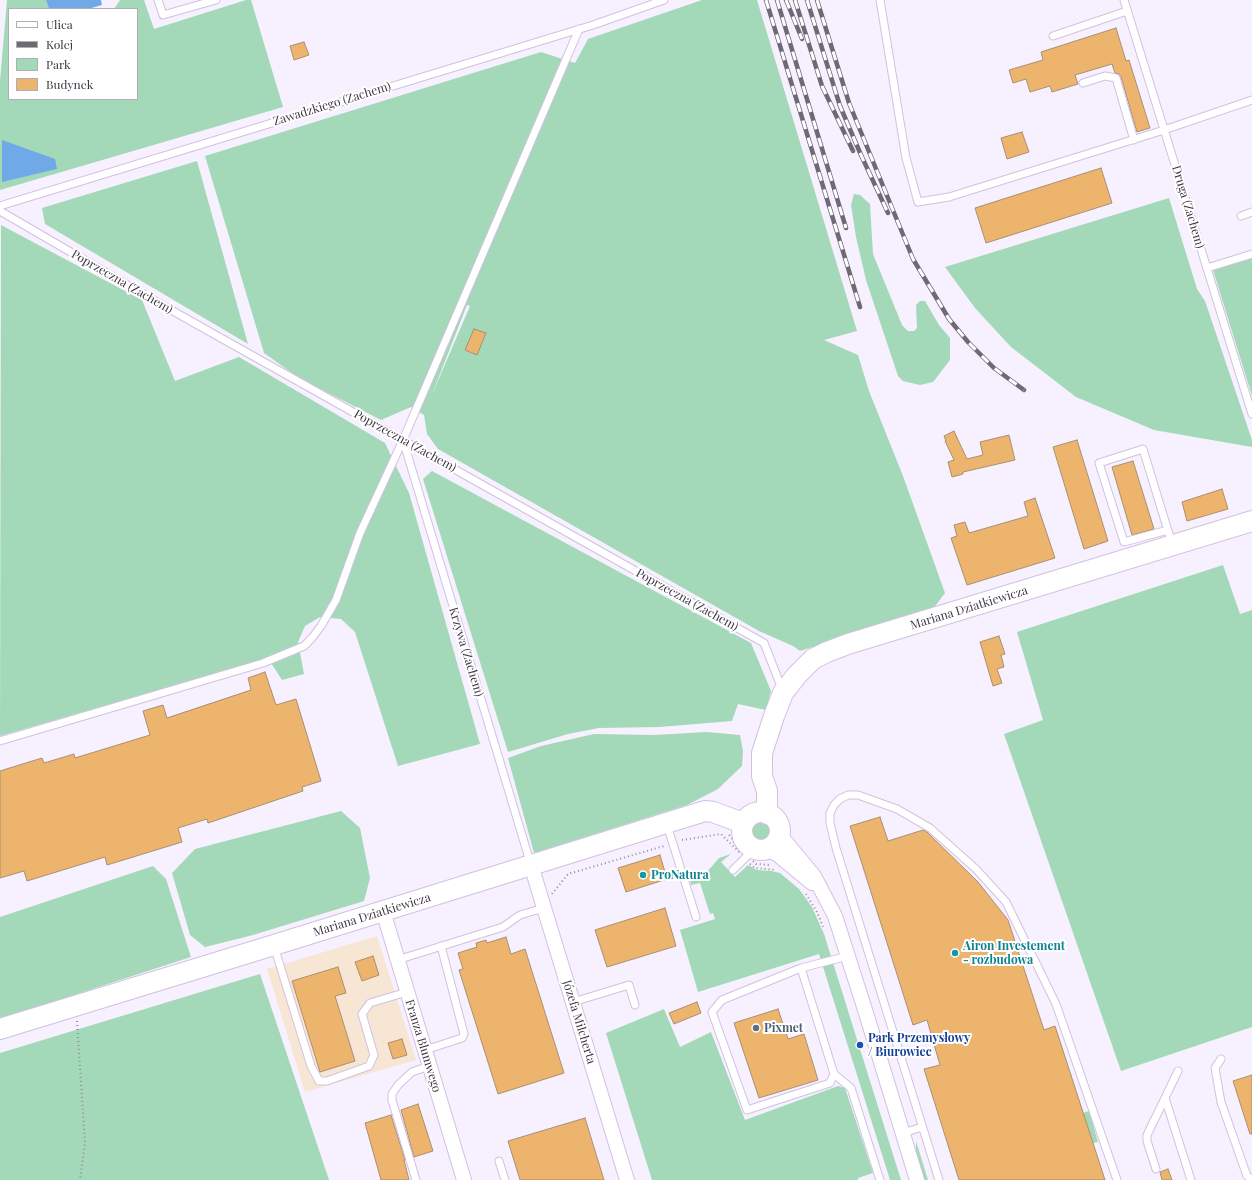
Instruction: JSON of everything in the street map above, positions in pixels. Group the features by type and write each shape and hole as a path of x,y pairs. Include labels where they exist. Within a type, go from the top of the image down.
{"street":[{"name":"Mariana Dziatkiewicza","path":"0,1029 274,946 705,811 756,816 755,793 762,776 762,753 774,716 783,693 797,675 813,659 827,652 1170,538 1252,521"},
{"path":"754,852 777,842 781,830 778,822 772,816 756,816 742,836 744,841 754,852 777,854 822,892"},
{"path":"780,834 814,876 835,916 917,1180"},
{"name":"Józefa Milcherta","path":"531,865 627,1180"},
{"name":"Franza Blumwego","path":"383,911 464,1180"}],"lane":[{"path":"158,0 163,15 216,0"},
{"name":"Zawadzkiego (Zachem)","path":"0,206 579,29 664,0"},
{"path":"880,0 906,158 918,202 949,197 1134,140 1252,100"},
{"name":"Druga (Zachem)","path":"1124,0 1252,414"},
{"path":"1053,36 1128,11"},
{"path":"0,741 263,662 304,646 312,638 321,626 336,600 360,533 403,440 579,29"},
{"path":"1084,83 1104,76 1116,78 1134,140"},
{"name":"Poprzeczna (Zachem)","path":"0,211 148,297 764,643 783,693"},
{"path":"1241,216 1252,212"},
{"path":"1207,268 1252,254"},
{"name":"Krzywa (Zachem)","path":"403,440 531,865"},
{"path":"1143,449 1170,538 1124,542 1099,463 1143,449"},
{"path":"939,1180 838,856 830,823 830,813 834,804 848,795 858,795 897,809 930,828 976,869 1006,902 1056,1004 1116,1180"},
{"path":"667,823 696,916"},
{"path":"733,870 754,852"},
{"path":"398,960 503,927 543,902"},
{"path":"274,946 311,1066 318,1081 327,1081 369,1066 374,1055 362,1014 370,1003 407,992"},
{"path":"425,1050 462,1038 464,1034 441,946"},
{"path":"834,1074 830,1083 747,1110 712,1012 722,1000 801,968 848,956"},
{"path":"801,968 834,1074 851,1088 880,1180"},
{"path":"573,1002 629,985 635,1005"},
{"path":"1221,1059 1216,1068 1221,1102 1247,1176 1252,1178"},
{"path":"416,1180 392,1100 392,1094 398,1085 412,1072 429,1066"},
{"path":"1156,1169 1147,1141 1147,1135 1178,1071"},
{"path":"1165,1098 1191,1180"},
{"path":"903,1133 922,1127"},
{"path":"499,1161 505,1180"}],"path":[{"path":"543,902 552,894 568,874 689,838 722,834 731,842 754,852 755,868 776,870 781,872"},
{"path":"805,892 817,912 826,932"},
{"path":"76,1006 85,1143 80,1180"}],"shaded area":[{"path":"377,936 416,1060 305,1092 267,969"}],"green space":[{"path":"7,0 46,0 49,8 8,8 8,100 138,100 138,8 115,8 120,0 144,0 154,29 246,0 251,0 283,107 0,190 0,81"},
{"path":"702,0 757,0 857,331 824,340 858,355 869,391 903,476 945,593 933,609 800,651 793,646 759,631 438,449 427,434 424,415 411,407 381,420 299,378 264,353 205,156 541,52 575,63 588,39","holes":["467,305 470,306 431,397"]},
{"path":"197,161 248,344 45,224 42,208"},
{"path":"854,194 860,195 870,204 873,254 902,325 908,331 914,331 917,328 916,305 920,301 925,301 939,325 950,338 950,360 933,382 920,385 903,381 898,376 866,280 856,237 851,205"},
{"path":"1169,198 1197,289 1205,301 1252,440 1252,447 1154,430 1076,397 1011,347 975,308 945,267"},
{"path":"1,225 142,300 175,381 239,357 385,443 409,493 480,744 398,766 355,632 341,619 320,617 305,626 298,642 304,674 282,680 268,658 0,736"},
{"path":"1252,258 1252,396 1213,270"},
{"path":"432,471 751,643 771,691 766,710 738,704 732,721 659,727 599,728 568,734 508,752 423,479"},
{"path":"1223,565 1240,614 1252,610 1252,1027 1121,1071 1004,734 1043,720 1017,632"},
{"path":"707,732 740,735 743,751 742,766 718,789 687,805 534,853 508,758 541,746 594,734 654,735"},
{"path":"341,811 360,828 370,878 364,901 253,935 205,947 190,935 172,873 195,849"},
{"path":"761,822 767,825 770,831 767,837 761,840 755,837 752,831 755,825"},
{"path":"731,854 721,862 735,877 748,865 757,870 780,873 799,889 812,907 824,934 901,1180 890,1180 819,954 698,992 680,930 715,919 713,913 710,914 700,883 691,885 690,878 694,873 701,879 719,858"},
{"path":"153,866 166,879 191,957 0,1019 0,917"},
{"path":"260,974 329,1180 0,1180 0,1053"},
{"path":"664,1009 680,1047 711,1032 745,1120 838,1086 845,1088 873,1173 858,1178 858,1180 652,1180 606,1033"},
{"path":"1089,1111 1098,1142 1093,1143 1083,1113"},
{"path":"916,1141 928,1180 924,1180 916,1152"}],"water":[{"path":"46,0 101,0 102,5 92,8 49,8"},
{"path":"2,140 55,159 57,169 2,182"}],"building":[{"path":"1116,28 1126,61 1129,60 1150,128 1137,132 1121,77 1119,74 1115,73 1112,64 1075,75 1078,84 1052,92 1050,86 1030,92 1026,79 1013,83 1009,70 1043,60 1041,52"},
{"path":"304,42 309,55 294,60 290,46"},
{"path":"1022,132 1029,152 1007,159 1001,138"},
{"path":"1101,168 1112,203 986,243 975,208"},
{"path":"474,329 486,333 477,355 465,350"},
{"path":"954,431 967,459 983,455 980,442 1009,435 1015,460 963,472 963,474 952,477 948,462 954,460 944,436"},
{"path":"1077,440 1108,541 1084,549 1053,447"},
{"path":"1133,461 1154,529 1132,535 1112,467"},
{"path":"1222,489 1228,509 1187,521 1182,502"},
{"path":"1035,498 1055,558 967,585 951,538 957,536 954,525 965,522 969,533 1028,516 1024,502"},
{"path":"999,636 1005,654 1001,655 1004,667 997,669 1002,683 993,686 980,642"},
{"path":"265,672 276,705 296,699 321,781 302,787 303,791 208,823 207,819 178,828 182,842 107,865 105,857 27,881 24,871 0,878 0,771 42,758 44,763 74,754 75,758 150,735 143,711 163,705 167,718 251,690 248,678"},
{"path":"880,817 888,841 923,830 927,832 978,882 1008,920 1044,1030 1055,1026 1105,1180 959,1180 924,1069 940,1065 927,1020 913,1025 850,826"},
{"name":"ProNatura","path":"660,855 667,879 626,892 618,868"},
{"path":"665,908 676,946 607,967 595,930"},
{"path":"506,937 511,954 525,949 564,1073 498,1094 459,970 463,969 458,953 477,947 476,943 486,940 487,943"},
{"path":"373,956 379,975 362,981 355,962"},
{"path":"338,967 346,993 335,996 355,1061 320,1072 292,981"},
{"path":"697,1002 701,1013 674,1024 669,1013"},
{"path":"778,1009 788,1039 804,1034 818,1080 759,1098 734,1023"},
{"path":"402,1039 407,1055 393,1059 388,1043"},
{"path":"1252,1075 1252,1134 1250,1134 1233,1081"},
{"path":"418,1104 433,1151 414,1157 401,1110"},
{"path":"391,1115 405,1160 409,1180 381,1180 365,1123"},
{"path":"585,1118 604,1180 520,1180 508,1141"},
{"path":"1168,1169 1172,1180 1162,1180 1160,1172"}],"railway":[{"path":"766,0 860,307"},
{"path":"777,0 846,228"},
{"path":"786,0 802,39"},
{"path":"795,0 822,86 853,151"},
{"path":"807,0 840,106 888,213"},
{"path":"817,0 849,103 913,259 949,319 968,342 994,368 1024,390"}],"place":[{"name":"ProNatura","path":"643,875"},
{"name":"Airon Investement - rozbudowa","path":"955,953"},
{"name":"Pixmet","path":"756,1028"},
{"name":"Park Przemysłowy / Biurowiec","path":"860,1045"}]}
